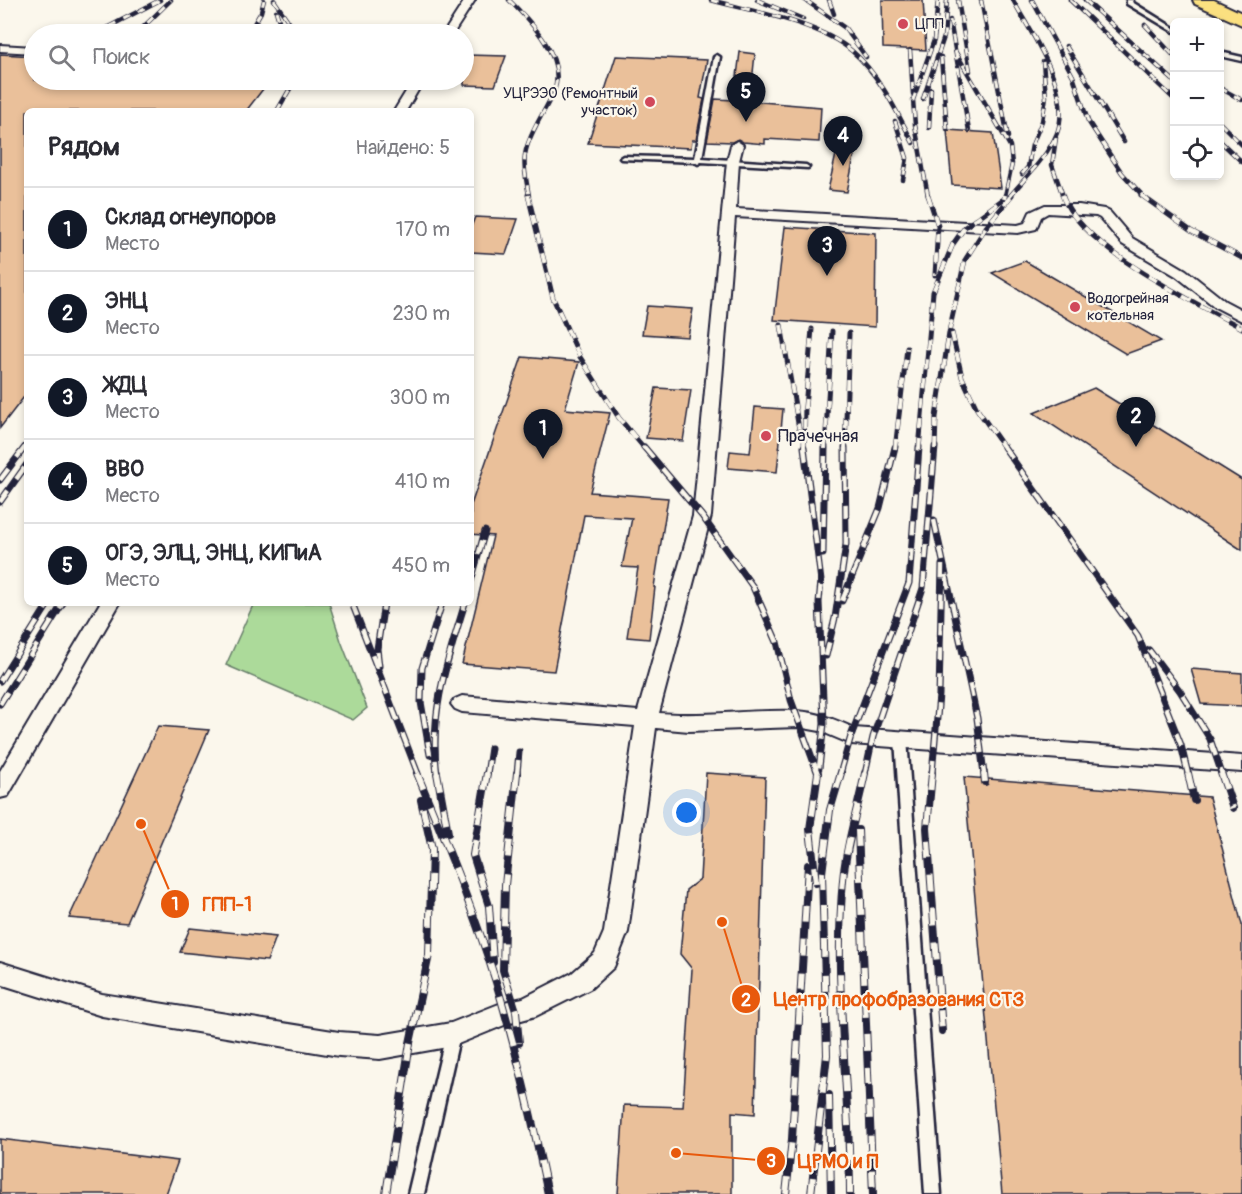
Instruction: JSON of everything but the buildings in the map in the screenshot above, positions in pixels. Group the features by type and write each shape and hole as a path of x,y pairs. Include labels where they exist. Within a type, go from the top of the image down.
{"main road":[{"path":"1201,0 1242,20"}],"street":[{"path":"454,24 470,0"},
{"path":"0,48 24,49"},
{"path":"402,108 412,90"},
{"path":"0,973 102,1005 339,1044 380,1047 453,1034 504,1013 528,1008 581,981 605,960 616,932 646,721 702,516 733,161 737,145"},
{"path":"729,213 1017,229 1031,226 1035,215 1046,209 1092,209 1105,215 1127,241 1181,273 1214,300 1242,316"},
{"path":"0,790 108,606"},
{"path":"462,705 689,723 798,719 824,724 851,736 1242,764"}],"lane":[{"path":"1130,0 1129,3 1136,8 1170,28"},
{"path":"1224,55 1242,59"},
{"path":"698,162 717,57"},
{"path":"623,158 698,162 733,161 806,167"},
{"path":"901,739 933,1194"},
{"path":"416,1194 453,1034"}],"green space":[{"path":"253,606 330,606 367,708 353,720 226,665"}],"railway":[{"path":"114,24 160,0"},
{"path":"146,24 171,0"},
{"path":"254,24 261,12 264,0"},
{"path":"274,0 290,24"},
{"path":"509,0 527,18 544,41 551,53 557,78 554,91 531,135 525,155 529,196"},
{"path":"711,0 804,25 838,41 862,60 871,71 887,94 913,143"},
{"path":"757,0 803,19"},
{"path":"805,0 845,28 866,57"},
{"path":"829,0 834,14"},
{"path":"928,196 915,125 913,100 934,40 938,0"},
{"path":"923,99 944,37 947,0"},
{"path":"958,0 970,71"},
{"path":"981,0 1008,137"},
{"path":"1010,196 1048,150 1057,133 1060,117 1060,100 1048,64 1013,0"},
{"path":"1032,0 1073,76 1088,121 1122,173 1143,196"},
{"path":"1070,0 1170,95"},
{"path":"1085,0 1170,77"},
{"path":"276,11 280,24"},
{"path":"950,20 955,52"},
{"path":"1145,25 1170,52"},
{"path":"1066,46 1124,142"},
{"path":"910,50 913,94"},
{"path":"955,52 1010,146 1012,164 1005,196"},
{"path":"955,52 969,131"},
{"path":"941,57 947,129"},
{"path":"1022,174 1028,167 1032,145 1042,121 1046,97 1043,62"},
{"path":"929,128 931,89"},
{"path":"279,108 289,90"},
{"path":"1224,90 1242,100"},
{"path":"895,121 907,158 903,180"},
{"path":"1223,126 1242,145"},
{"path":"1056,138 1052,165 1063,196"},
{"path":"1224,145 1242,162"},
{"path":"528,195 553,298 580,357 619,418 645,449"},
{"path":"928,195 938,226 935,275"},
{"path":"1004,199 1005,195"},
{"path":"935,449 936,417 950,327 965,260 986,227 1012,195"},
{"path":"1062,195 1073,215 1114,253 1169,288 1242,328"},
{"path":"1141,195 1191,231 1242,258"},
{"path":"919,449 933,292 953,244 965,227 1002,200"},
{"path":"781,325 799,429"},
{"path":"804,447 812,329"},
{"path":"825,449 832,331"},
{"path":"845,449 849,333"},
{"path":"952,333 962,377 977,409 1005,449"},
{"path":"895,449 907,348"},
{"path":"644,447 702,516 753,587 777,642 791,700 818,774"},
{"path":"804,447 821,581 819,602 824,724 819,768"},
{"path":"823,554 825,447"},
{"path":"842,601 880,508 895,447"},
{"path":"840,774 851,736 909,583 919,447"},
{"path":"865,774 873,737 923,588 935,447"},
{"path":"1004,447 1138,636 1181,745 1188,774"},
{"path":"0,480 24,448"},
{"path":"826,656 835,618 846,544 845,449"},
{"path":"0,502 24,468"},
{"path":"934,520 977,718 984,774"},
{"path":"474,570 485,531"},
{"path":"932,774 939,695 942,565"},
{"path":"0,681 47,606"},
{"path":"0,704 61,606"},
{"path":"353,606 418,774"},
{"path":"379,666 377,649 384,606"},
{"path":"430,755 421,702 422,668 441,606"},
{"path":"437,774 435,729 441,687 464,606"},
{"path":"1149,650 1180,691 1210,739 1222,774"},
{"path":"487,774 491,748"},
{"path":"517,774 519,752"},
{"path":"417,773 469,903 496,982 511,1035 548,1194"},
{"path":"437,773 448,833"},
{"path":"487,773 473,855 489,906 493,962"},
{"path":"517,773 505,885 503,970 516,1011 519,1043"},
{"path":"811,1194 827,1055 822,873 830,810 841,773"},
{"path":"850,1194 841,998 840,919 847,853 865,773"},
{"path":"932,773 927,828 942,1031"},
{"path":"984,773 985,782"},
{"path":"1188,773 1194,800"},
{"path":"1221,773 1233,808"},
{"path":"816,883 810,829 818,774"},
{"path":"386,1194 410,1043 429,955 432,849 421,800"},
{"path":"858,830 873,1194"},
{"path":"786,1194 792,1139 808,865"},
{"path":"829,1095 831,1194"}],"place":[{"name":"ЦПП","path":"903,24"},
{"name":"УЦРЭЭО (Ремонтный участок)","path":"650,102"},
{"name":"ОГЭ, ЭЛЦ, ЭНЦ, КИПиА","path":"746,122"},
{"name":"ВВО","path":"843,166"},
{"name":"ЖДЦ","path":"827,276"},
{"name":"Водогрейная котельная","path":"1075,307"},
{"name":"Прачечная","path":"766,436"},
{"name":"ЭНЦ","path":"1136,447"},
{"name":"Склад огнеупоров","path":"543,459"},
{"name":"ГПП-1","path":"141,824"},
{"name":"Центр профобразования СТЗ","path":"722,922"},
{"name":"ЦРМО и П","path":"676,1153"}]}
